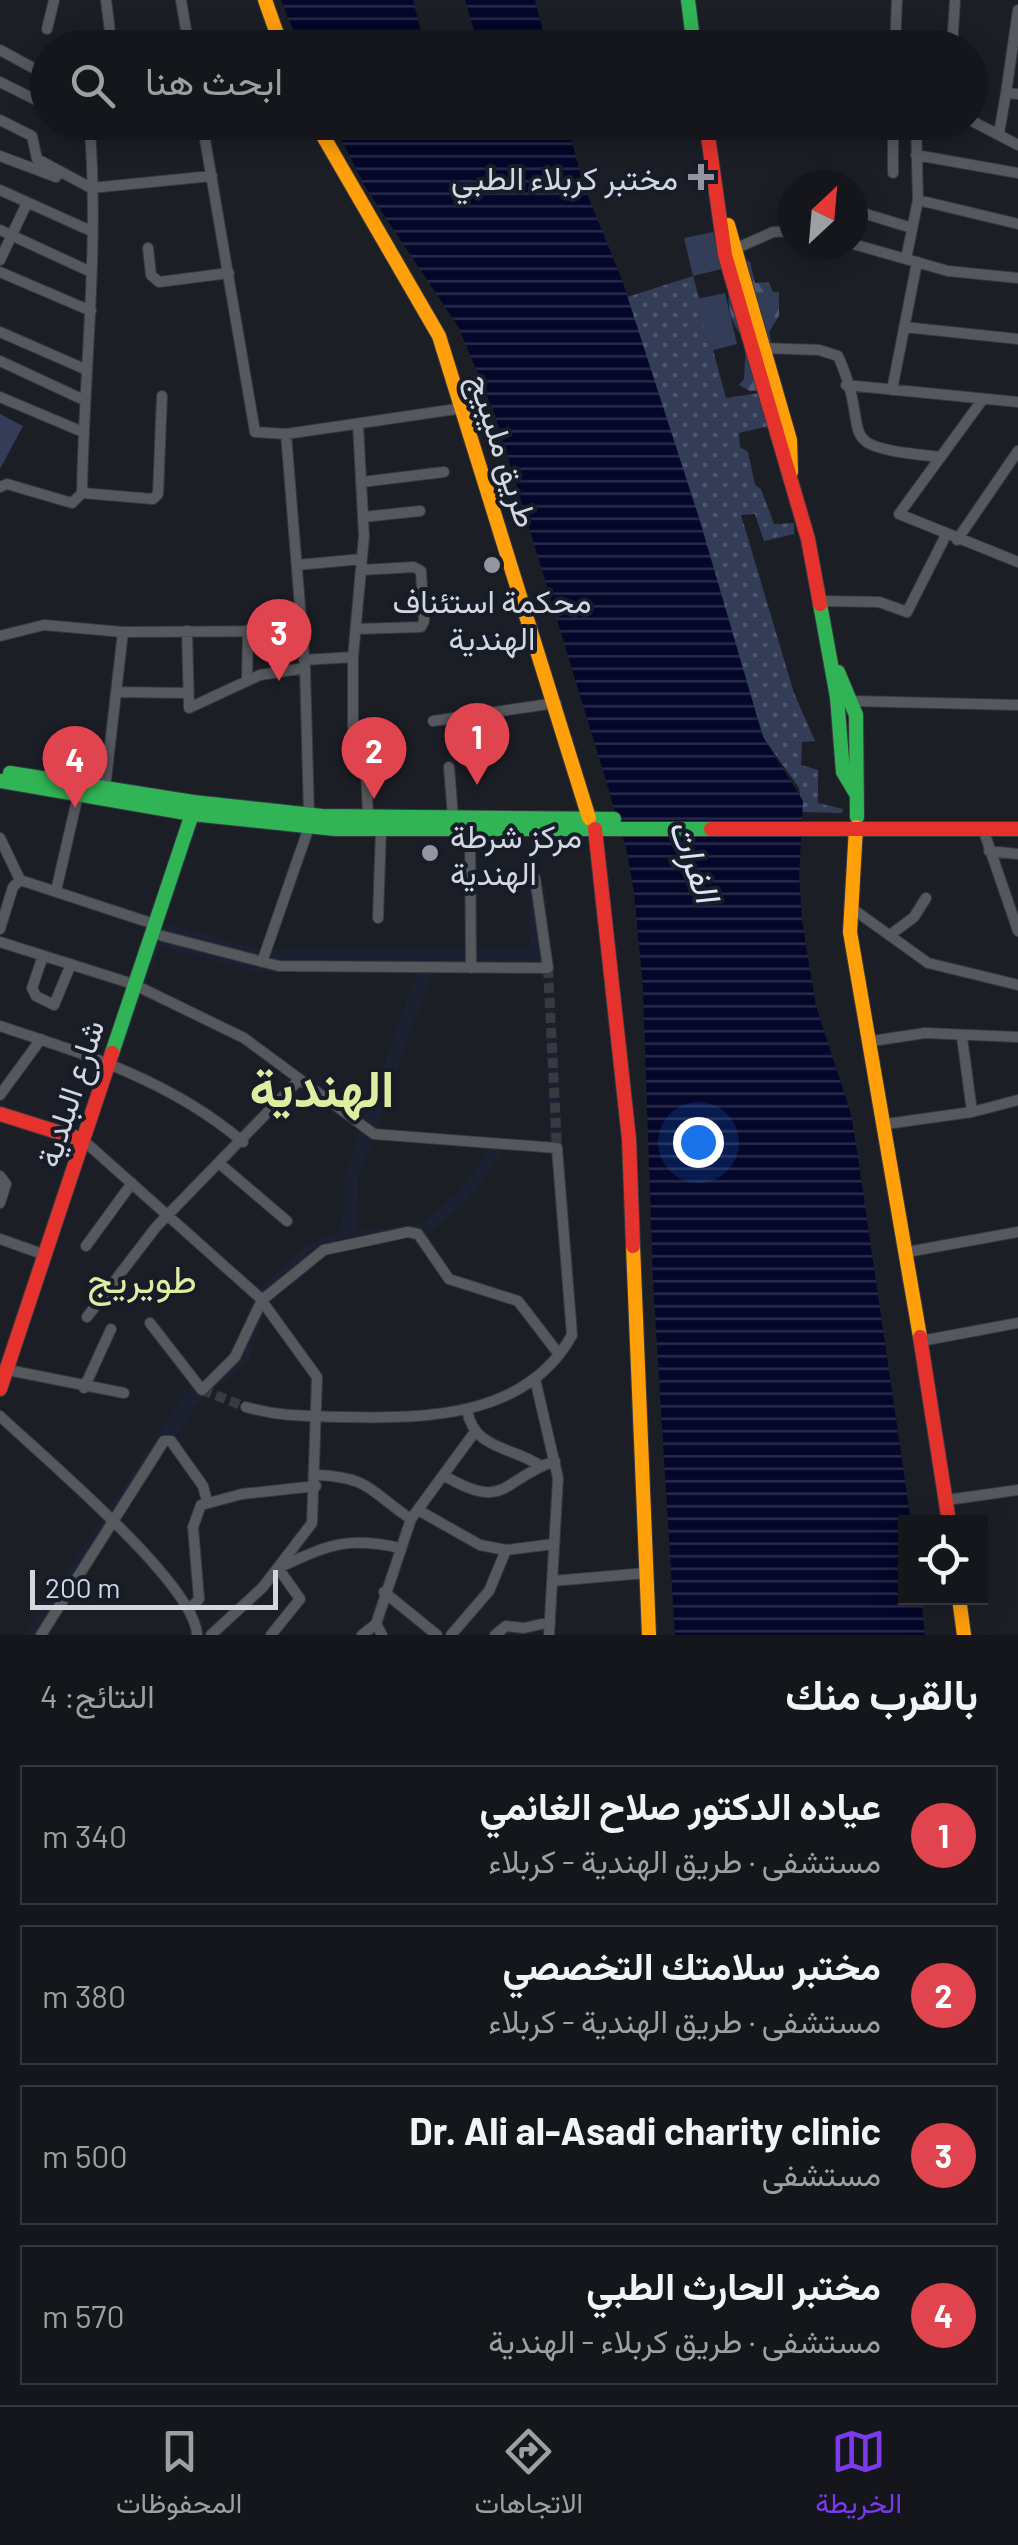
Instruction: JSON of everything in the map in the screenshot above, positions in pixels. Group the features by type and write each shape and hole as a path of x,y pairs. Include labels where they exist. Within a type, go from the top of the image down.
{"main road":[{"path":"265,0 276,30"},
{"path":"688,0 692,30"},
{"name":"طريق مليبيج","path":"325,140 439,336 592,823 629,1139 648,1635"},
{"path":"709,140 725,255 780,456 791,472"},
{"path":"717,191 790,440 791,472 826,635 843,772 855,792"},
{"path":"826,635 852,700 860,770 852,822 850,906 949,1515"},
{"path":"0,771 381,830 592,823"},
{"path":"0,781 192,814 309,821 368,816 614,824 1018,820"},
{"name":"شارع البلدية","path":"0,1389 192,814"},
{"path":"852,822 1018,829"},
{"path":"0,1114 83,1140"},
{"path":"960,1605 964,1635"}],"street":[{"path":"47,29 54,0"},
{"path":"106,0 110,30"},
{"path":"180,0 186,30"},
{"path":"896,30 897,0"},
{"path":"954,30 956,0"},
{"path":"1000,134 1012,93 1018,10"},
{"path":"0,50 30,66"},
{"path":"0,82 30,97"},
{"path":"0,120 30,135"},
{"path":"988,128 1018,145"},
{"path":"33,140 37,159 91,188 212,176"},
{"path":"0,487 6,484 72,503 82,493 84,400 92,311 90,140"},
{"path":"205,140 252,427 259,435 463,408"},
{"path":"893,140 893,173"},
{"path":"892,390 904,328 918,200 916,140"},
{"path":"916,155 1018,174"},
{"path":"0,156 54,178 68,178"},
{"path":"0,190 91,231"},
{"path":"918,200 1018,224"},
{"path":"0,260 27,203"},
{"path":"868,215 912,228"},
{"path":"0,230 91,272"},
{"path":"735,249 778,232"},
{"path":"148,248 156,281 229,273"},
{"path":"868,248 948,271 1018,278"},
{"path":"0,272 92,311"},
{"path":"904,328 1018,338"},
{"path":"0,332 86,370"},
{"path":"763,348 819,350 838,356 856,429 865,444 878,451 941,457"},
{"path":"0,361 84,400"},
{"path":"846,385 1018,402"},
{"path":"0,396 84,432"},
{"path":"82,493 153,499 158,494 162,396"},
{"path":"983,399 899,514 952,538 1017,560"},
{"path":"353,760 353,656 364,517 358,424"},
{"path":"262,962 309,821 305,664 286,434"},
{"path":"819,601 880,602 907,612 952,538 1018,451"},
{"path":"362,482 444,472"},
{"path":"364,517 420,512"},
{"path":"297,565 362,564 414,567 420,572 424,621 420,628 356,629"},
{"path":"1,638 44,625 123,632 302,631"},
{"path":"187,630 186,704 194,708 247,680 353,656"},
{"path":"247,680 248,630"},
{"path":"105,788 123,632"},
{"path":"116,692 186,692"},
{"path":"852,700 1018,705"},
{"path":"433,721 556,703"},
{"path":"450,767 453,817"},
{"path":"366,772 368,816"},
{"path":"56,891 78,795"},
{"path":"983,829 1018,932"},
{"path":"378,918 381,830"},
{"path":"470,830 472,968"},
{"path":"0,838 20,880 152,928 262,962 311,967 548,968 535,878"},
{"path":"989,850 1018,854"},
{"path":"0,929 3,907 20,880"},
{"path":"890,935 914,917 926,898"},
{"path":"850,906 928,963 1018,985"},
{"path":"0,942 133,984 244,1038 374,1134 557,1148 572,1335 535,1379 467,1410 401,1418 284,1418 246,1407"},
{"path":"43,956 32,988 36,996 54,1006 71,964"},
{"path":"0,1026 108,1061 172,1091 242,1142"},
{"path":"872,1041 925,1033 1018,1036"},
{"path":"962,1037 972,1112"},
{"path":"0,1095 41,1039"},
{"path":"87,1317 168,1216 299,1080"},
{"path":"886,1124 972,1112 1018,1100"},
{"path":"83,1140 262,1300 317,1377 312,1523 278,1568 211,1635"},
{"path":"220,1164 288,1221"},
{"path":"0,1176 6,1184 0,1203"},
{"path":"86,1246 132,1182"},
{"path":"907,1252 1018,1232"},
{"path":"150,1324 202,1390 234,1357 262,1300 324,1250 370,1238 418,1234 449,1279 518,1302 558,1353"},
{"path":"0,1240 45,1254"},
{"path":"921,1341 1018,1322"},
{"path":"84,1388 112,1329"},
{"path":"4,1369 124,1393"},
{"path":"535,1379 554,1461 549,1635"},
{"path":"467,1410 474,1434 541,1466"},
{"path":"0,1416 150,1558 189,1610 198,1634 188,1635"},
{"path":"362,1635 379,1630 384,1592 414,1514 474,1434"},
{"path":"41,1635 168,1440 203,1486 207,1501"},
{"path":"443,1475 472,1490 504,1491 554,1461"},
{"path":"189,1610 199,1599 193,1518 207,1501 316,1480 350,1476 414,1514 480,1545 506,1550 554,1544"},
{"path":"946,1500 1018,1490"},
{"path":"278,1568 319,1549 358,1538 400,1548"},
{"path":"451,1635 489,1591 506,1550"},
{"path":"270,1635 300,1599 278,1568"},
{"path":"552,1581 646,1573"},
{"path":"384,1592 437,1635"},
{"path":"495,1635 506,1626 524,1628 550,1622"}],"shaded area":[{"path":"183,816 201,820 165,923 261,949 529,949 528,887 546,887 563,1141 550,1141 547,973 432,972 359,1178 356,1231 420,1224 457,1194 494,1143 510,1143 466,1202 425,1236 355,1242 312,1261 267,1304 249,1360 197,1405 42,1635 24,1635 185,1394 236,1351 253,1295 303,1248 342,1229 344,1175 417,973 258,972 160,946 119,1063 104,1056"}],"green space":[{"path":"713,232 722,269 693,276 684,238"},
{"path":"732,254 750,262 755,283 769,282 773,292 779,292 779,316 769,332 772,345 763,390 750,391 739,385 744,379 746,341 730,310"},
{"path":"693,276 726,398 765,392 774,425 739,433 740,447 748,452 755,485 761,489 774,524 794,523 794,534 764,541 755,514 741,515 794,693 815,741 802,742 801,765 818,770 818,803 843,809 842,813 802,812 799,788 763,737 627,297"},
{"path":"725,293 737,344 710,351 697,299"},
{"path":"0,414 23,426 0,469"}],"water":[{"path":"281,0 413,0 421,30 293,30"},
{"path":"465,0 535,0 543,30 474,30"},
{"name":"الفرات","path":"342,140 571,140 583,184 622,280 700,521 763,737 803,801 799,876 802,921 816,1006 851,1114 910,1515 898,1515 898,1605 922,1605 925,1635 675,1635 653,1281 643,988 634,892 626,847 495,415 459,328 366,188"}],"tunnel":[{"path":"548,968 557,1148"},
{"path":"202,1390 246,1407"}],"traffic: fast":[{"path":"688,0 692,30"},
{"path":"820,604 837,697 843,772 855,792"},
{"path":"838,672 856,715 857,817"},
{"path":"10,773 193,802 322,816 614,819"},
{"path":"0,781 192,814 335,829 711,829"},
{"path":"112,1053 192,814"}],"traffic: slow":[{"path":"265,0 276,30"},
{"path":"325,140 439,336 589,818"},
{"path":"728,225 790,440 791,472"},
{"path":"856,827 850,932 920,1337"},
{"path":"633,1246 649,1635"},
{"path":"960,1605 964,1635"}],"traffic: jam":[{"path":"709,140 725,255 808,539 820,604"},
{"path":"595,829 629,1139 633,1246"},
{"path":"711,829 1018,829"},
{"path":"0,1389 112,1053"},
{"path":"0,1114 83,1140"},
{"path":"920,1337 948,1515"}],"place":[{"name":"مختبر كربلاء الطبي","path":"701,177"},
{"name":"محكمة استئناف الهندية","path":"492,565"},
{"name":"Dr. Ali al-Asadi charity clinic","path":"279,681"},
{"name":"عياده الدكتور صلاح الغانمي","path":"477,785"},
{"name":"مختبر سلامتك التخصصي","path":"374,799"},
{"name":"مختبر الحارث الطبي","path":"75,808"},
{"name":"مركز شرطة الهندية","path":"430,853"}],"district":[{"name":"الهندية","path":"322,1086"},
{"name":"طويريج","path":"142,1278"}]}
